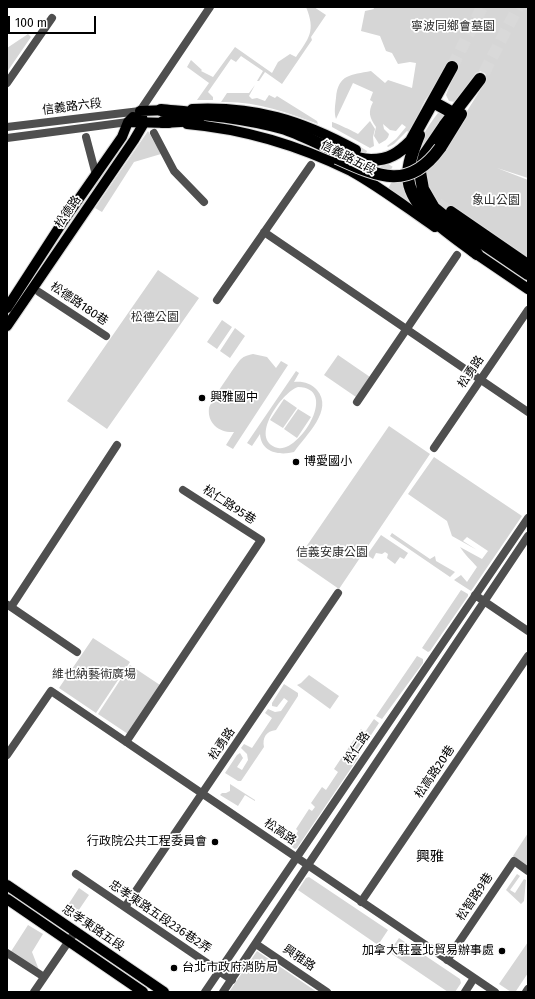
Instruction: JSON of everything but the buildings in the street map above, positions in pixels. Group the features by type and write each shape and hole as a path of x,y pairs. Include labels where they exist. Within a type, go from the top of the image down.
{"highway":[{"path":"162,116 254,121 302,135 354,157 370,160 386,158 401,150 411,141 452,67"},
{"path":"162,116 252,127 296,140 373,173 390,176 402,176 424,167 440,148 482,76 425,154 420,172 423,189 434,208 450,221 528,274"},
{"path":"431,106 454,113"},
{"path":"431,106 410,163 408,176 412,194 426,213 477,254"}],"main road":[{"name":"信義路五段","path":"128,122 144,123 162,116 216,108 263,113 318,131 356,150"},
{"name":"信義路五段","path":"140,111 294,146 352,172 528,289"},
{"name":"松德路","path":"7,308 122,137 128,122 140,111"},
{"path":"140,111 144,123"},
{"name":"松德路","path":"7,326 134,140 144,123"},
{"path":"451,211 528,264"},
{"name":"忠孝東路五段","path":"7,885 164,992"},
{"name":"忠孝東路五段","path":"7,899 143,992"}],"street":[{"name":"松德路","path":"140,111 210,7"},
{"path":"7,83 52,18"},
{"name":"信義路六段","path":"7,127 140,111"},
{"name":"信義路六段","path":"7,138 128,122"},
{"path":"154,133 174,171 204,202"},
{"path":"86,137 96,175"},
{"path":"217,300 311,164"},
{"path":"264,232 528,412"},
{"path":"357,402 457,255"},
{"name":"松德路180巷","path":"39,292 106,336"},
{"name":"松勇路","path":"434,448 528,310"},
{"path":"77,652 9,605 117,445"},
{"name":"松仁路95巷","path":"126,742 261,540 183,490"},
{"name":"松仁路","path":"205,992 528,518"},
{"name":"松仁路","path":"224,992 528,536"},
{"name":"松勇路","path":"125,907 338,593"},
{"path":"475,596 528,632"},
{"name":"松高路20巷","path":"361,902 528,656"},
{"name":"松高路","path":"7,755 51,691 495,992"},
{"name":"松智路9巷","path":"447,960 514,861 528,871"},
{"name":"忠孝東路五段236巷2弄","path":"76,874 232,980"},
{"path":"34,992 76,932"},
{"name":"興雅路","path":"256,944 327,992"},
{"path":"7,953 43,978"},
{"path":"465,992 474,978"}],"green space":[{"path":"306,7 314,7 326,15 311,37 312,40 282,84 265,72 259,81 257,81 263,71 241,56 236,62 231,59 208,92 213,97 213,100 197,100 209,83 187,67 191,60 202,70 201,71 213,77 235,47 272,73 278,62 290,54 296,57 308,39 311,28"},
{"path":"373,7 528,7 528,178 497,168 528,180 528,259 449,215 434,200 427,183 426,169 440,154 484,84 486,77 485,72 481,71 476,73 455,102 449,101 446,95 453,77 436,88 430,93 420,110 411,134 407,131 394,144 388,147 387,146 396,139 406,127 402,124 396,131 390,130 383,124 384,129 389,134 387,139 379,144 374,136 376,127 370,114 370,109 373,102 370,100 373,92 353,83 336,119 335,109 337,90 343,80 347,77 371,71 385,83 388,80 412,88 416,63 410,62 398,64 392,53 386,51 380,36 361,31 365,11 374,9"},
{"path":"28,34 31,37 7,72 7,48"},
{"path":"255,85 249,96 252,99 257,98 265,101 269,95 275,98 277,96 317,121 318,124 259,105 221,102 227,93 249,93"},
{"path":"438,113 442,113 444,117 419,167 412,163 416,149 422,136"},
{"path":"370,121 375,129 373,137 374,146 370,148 332,127 332,122 358,134"},
{"path":"148,131 161,154 134,162 102,212 95,208"},
{"path":"404,178 415,208 388,189 393,179"},
{"name":"松德公園","path":"158,270 199,298 107,429 67,401"},
{"path":"222,320 232,327 217,349 207,342"},
{"path":"235,328 245,336 230,358 220,351"},
{"path":"253,354 267,357 276,368 281,361 288,365 233,449 226,445 234,432 219,429 212,423 209,408 238,362 244,357"},
{"path":"338,355 370,377 356,397 324,375"},
{"path":"296,371 299,373 294,382 306,383 317,390 321,398 322,406 320,414 311,430 294,452 277,453 267,449 261,440 260,434 252,446 247,443","holes":["298,387 310,390 316,398 316,408 312,420 305,431 296,441 287,447 278,448 269,443 266,436 267,426 277,406 284,397"]},
{"path":"284,399 297,408 283,428 270,420"},
{"path":"298,409 311,417 297,438 284,429"},
{"name":"信義安康公園","path":"389,426 430,454 339,589 297,560"},
{"path":"434,457 522,516 471,591 454,580 461,575 467,582 477,567 460,547 482,559 488,551 467,537 463,541 477,550 452,536 447,521 408,494"},
{"path":"392,533 430,559 435,556 436,561 455,572 450,577 390,536"},
{"path":"381,535 408,553 404,559 400,557 395,564 387,558 388,554 385,552 382,554 376,553 373,559 367,555"},
{"path":"461,590 468,594 468,596 428,652 422,648"},
{"name":"維也納藝術廣場","path":"93,638 130,662 96,713 59,688"},
{"path":"417,656 423,659 423,663 382,719 376,716"},
{"path":"130,665 160,685 128,734 98,714"},
{"path":"309,675 339,696 330,709 297,685"},
{"path":"284,684 298,693 298,696 276,730 267,733 264,738 264,747 241,781 238,781 225,773 240,753 243,758 237,767 242,770 248,760 247,754 241,748 244,744 252,748 272,718 265,713 268,709 275,712 281,711 288,701 284,698 277,707 272,706 272,703"},
{"path":"374,719 379,723 361,750 358,758 295,849 289,845 298,831 296,829 309,809 312,811 315,807 311,803 322,787 326,790 338,772 334,769 342,757 346,760 349,755 345,753 361,729 365,732"},
{"path":"230,784 255,801 245,795 238,806 220,795 230,791"},
{"path":"528,833 528,866 513,856"},
{"path":"517,874 520,876 510,890 515,893 524,879 526,880 524,901 521,904 506,890"},
{"path":"309,877 388,930 378,945 298,890 306,878"},
{"path":"79,888 89,895 74,917 64,911"},
{"path":"28,925 43,934 32,952 39,970 10,953"},
{"path":"399,938 460,979 461,983 455,992 448,992 389,952"},
{"path":"528,942 528,973 516,991 511,992 499,984"},
{"path":"257,951 317,992 229,992"}],"tunnel":[{"path":"452,67 482,7"},
{"path":"484,73 518,7"},
{"path":"356,150 398,176"},
{"path":"426,195 451,211"}],"place":[{"name":"興雅國中","path":"202,398"},
{"name":"博愛國小","path":"296,462"},
{"name":"行政院公共工程委員會","path":"215,842"},
{"name":"加拿大駐臺北貿易辦事處","path":"502,951"},
{"name":"台北市政府消防局","path":"174,968"}],"district":[{"name":"興雅","path":"430,857"}],"park label":[{"name":"寧波同鄉會墓園","path":"453,27"},
{"name":"象山公園","path":"496,201"}]}
